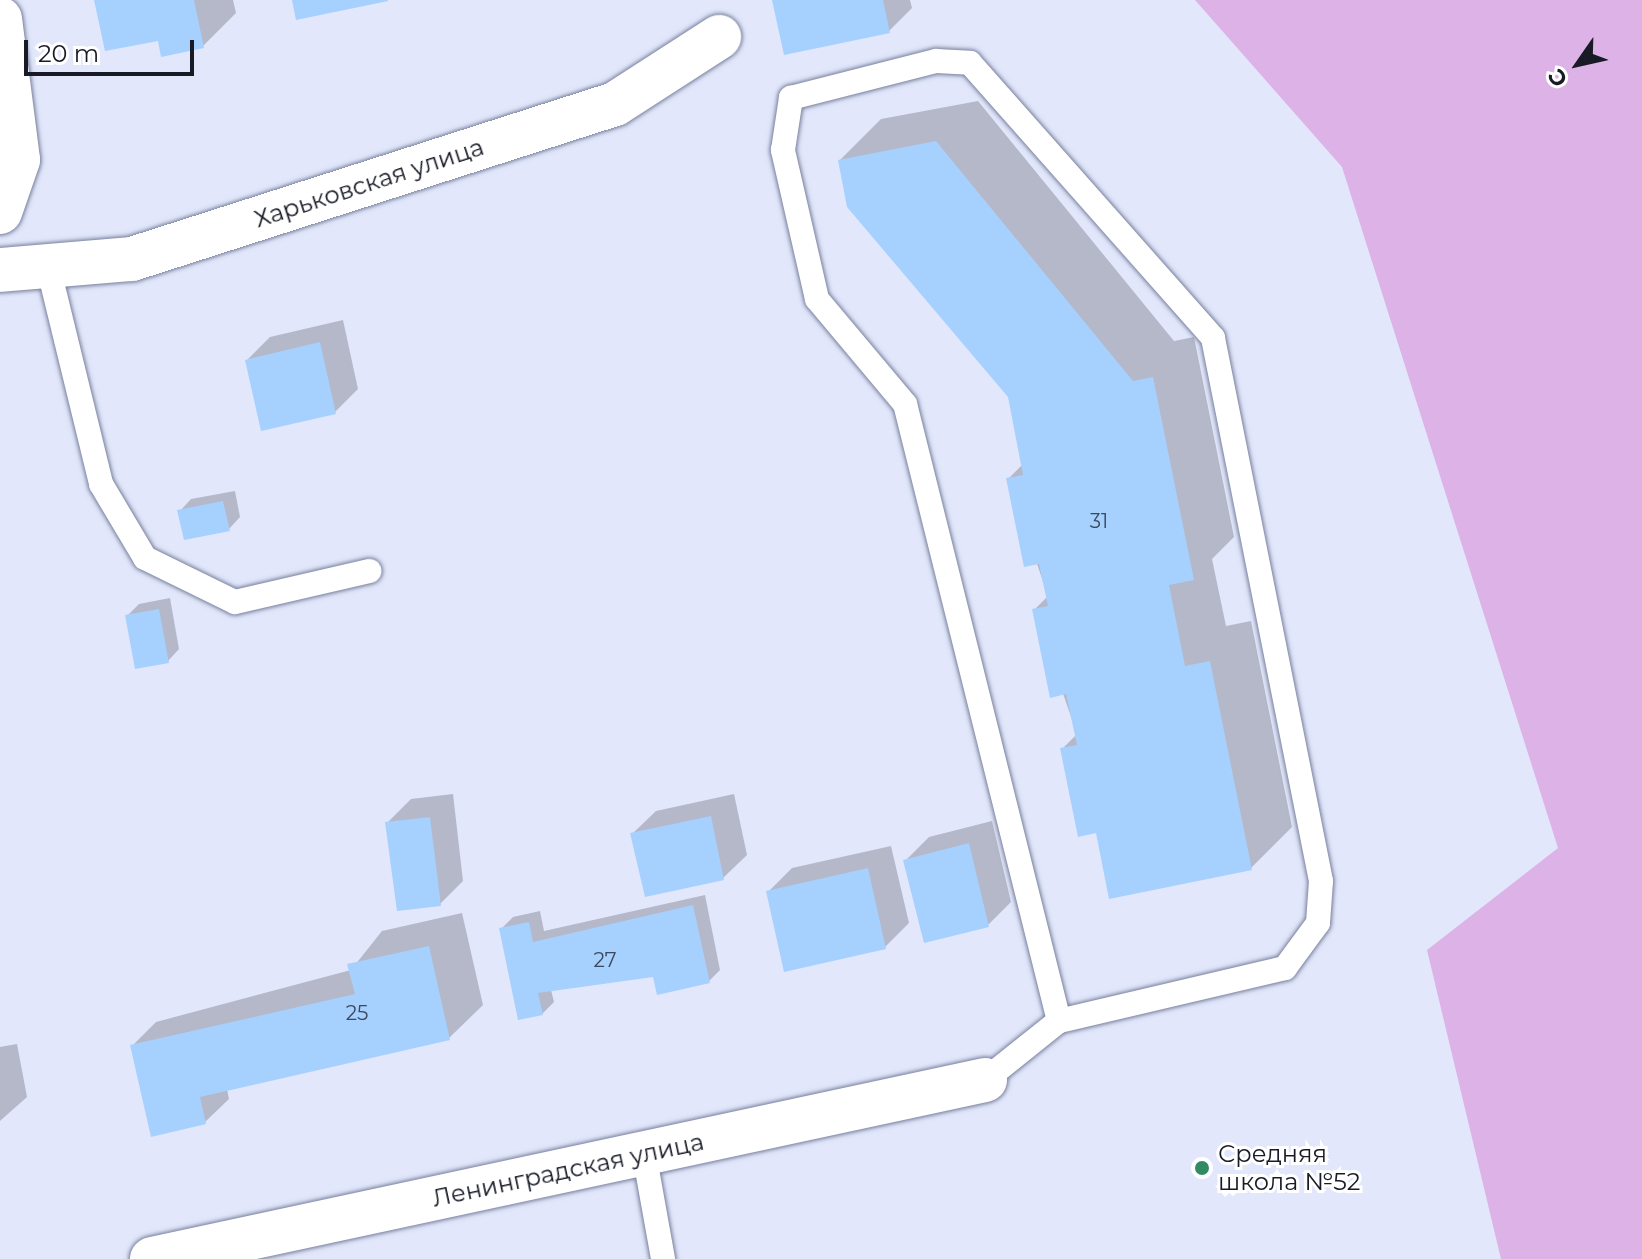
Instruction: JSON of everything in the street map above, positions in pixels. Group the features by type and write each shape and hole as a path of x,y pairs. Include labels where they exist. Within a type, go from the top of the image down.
{"street":[{"path":"0,19 18,160 0,212"},
{"name":"Харьковская улица","path":"0,270 132,259 615,104 719,37"},
{"name":"Ленинградская улица","path":"152,1259 276,1246 644,1153 985,1080"}],"lane":[{"path":"985,1080 1059,1021 1285,968 1318,923 1321,881 1213,338 970,63 936,61 791,98 783,150 817,299 905,404 1059,1021"},
{"path":"48,266 101,484 145,558 235,602 369,571"},
{"path":"644,1153 663,1259"}],"shaded area":[{"path":"1195,0 1642,0 1642,1259 1501,1259 1427,950 1558,848 1342,167"}],"building":[{"path":"94,0 194,0 204,48 161,57 158,41 105,51"},
{"path":"292,0 388,0 388,1 296,20"},
{"path":"772,0 883,0 890,33 784,55"},
{"path":"936,141 1133,381 1153,377 1194,580 1169,585 1185,666 1210,661 1252,870 1109,899 1096,833 1078,837 1060,748 1077,745 1066,694 1050,698 1032,609 1048,606 1039,564 1024,567 1006,478 1023,475 1008,397 847,207 838,160"},
{"path":"320,342 336,414 261,431 245,360"},
{"path":"223,501 230,531 184,540 177,510"},
{"path":"159,609 169,663 135,669 125,615"},
{"path":"711,816 724,880 645,897 630,833"},
{"path":"430,817 441,906 397,911 385,822"},
{"path":"969,843 989,927 924,943 903,860"},
{"path":"868,868 886,949 784,972 766,891"},
{"path":"693,905 710,983 657,995 653,977 538,993 543,1015 518,1020 499,928 529,922 533,942"},
{"path":"429,946 450,1040 200,1097 206,1124 151,1137 130,1045 355,994 347,964"}],"place":[{"name":"Средняя школа №52","path":"1202,1168"}]}
